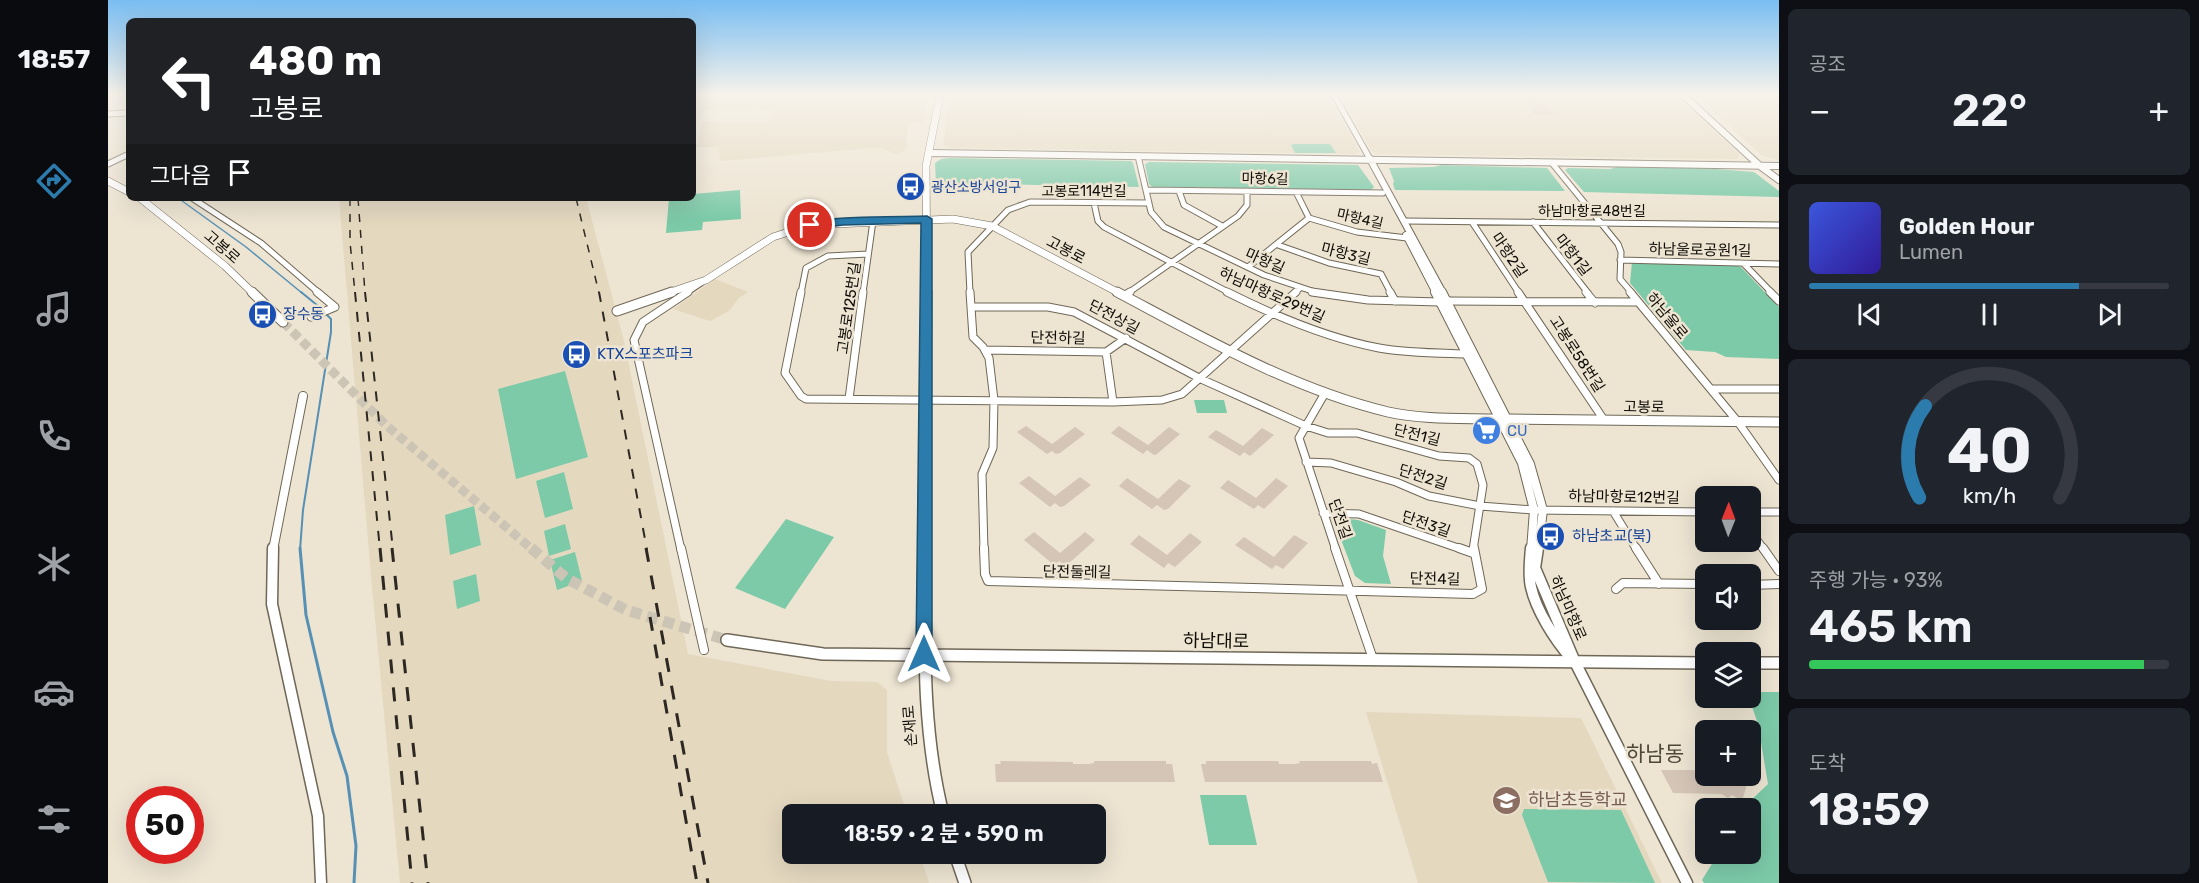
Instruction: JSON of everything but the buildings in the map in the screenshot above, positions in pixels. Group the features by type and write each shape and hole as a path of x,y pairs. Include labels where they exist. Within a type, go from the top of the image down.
{"main road":[{"name":"손재로","path":"932,136 926,166 924,654 927,740 930,766 940,804"},
{"path":"108,181 126,190"},
{"name":"고봉로","path":"145,201 225,266 283,322"},
{"name":"고봉로","path":"617,311 706,280 758,246 785,233 814,225 953,219 992,226 1229,351 1326,393 1390,412 1439,418 1779,422"},
{"name":"하남대로","path":"727,640 823,654 1695,663"},
{"path":"1761,663 1779,663"},
{"path":"958,864 965,883"}],"street":[{"path":"1357,136 1370,159"},
{"path":"1728,136 1779,180"},
{"path":"929,153 1779,166"},
{"path":"108,164 126,155"},
{"name":"마항길","path":"1138,156 1149,203 1155,219 1164,228 1300,288 1357,298 1395,301 1638,302"},
{"name":"하남마항로","path":"1370,159 1367,161 1383,193 1444,301 1466,354 1530,464 1538,510 1529,575 1531,589 1556,641 1575,662 1687,883"},
{"name":"하남마항로","path":"1370,159 1404,221 1503,419"},
{"name":"하남울로","path":"1552,163 1618,244 1621,252 1620,279 1738,422 1779,480"},
{"name":"마항6길","path":"1146,190 1383,193"},
{"path":"1179,191 1184,206 1222,226"},
{"path":"1124,296 1247,208 1249,200 1247,191"},
{"path":"1248,267 1309,218 1296,192"},
{"path":"197,201 261,243 335,307 314,316"},
{"name":"고봉로114번길","path":"994,400 988,358 985,350 973,337 968,252 1008,210 1030,202 1149,203"},
{"name":"하남마항로29번길","path":"1094,203 1098,221 1104,227 1273,313 1326,334 1368,345 1403,351 1466,354"},
{"name":"마항4길","path":"1309,218 1362,235 1407,238"},
{"name":"고봉로125번길","path":"849,399 873,221"},
{"name":"하남마항로48번길","path":"1404,221 1779,225"},
{"name":"마항2길","path":"1473,222 1526,302"},
{"name":"마항1길","path":"1533,222 1595,303"},
{"name":"마항3길","path":"1278,244 1329,263 1381,274 1395,301"},
{"path":"868,254 828,256 820,258 806,268 785,374 801,396 806,399 925,398 1113,402 1162,400 1182,394 1201,379 1300,288"},
{"name":"하남울로공원1길","path":"1620,260 1779,264"},
{"path":"1743,264 1779,301"},
{"path":"704,650 634,340 638,329 649,317 706,280"},
{"path":"1768,289 1779,290"},
{"name":"고봉로58번길","path":"1526,302 1604,420"},
{"name":"단전상길","path":"971,307 1048,307 1074,312 1201,379 1306,426"},
{"name":"단전하길","path":"985,350 1106,352 1126,338"},
{"path":"1106,352 1113,402"},
{"path":"1711,389 1779,389"},
{"name":"단전길","path":"1326,393 1299,438 1372,659"},
{"path":"303,396 273,547 272,604 318,816 321,883"},
{"name":"단전둘레길","path":"994,400 993,448 982,474 985,574 988,581 1350,591"},
{"name":"단전1길","path":"1306,426 1328,433 1357,433 1439,456 1469,458 1477,464 1483,485 1480,506"},
{"name":"단전2길","path":"1306,462 1331,463 1396,482 1429,496 1480,506 1538,510"},
{"path":"1473,553 1480,506"},
{"name":"하남마항로12번길","path":"1538,510 1695,512"},
{"path":"1613,511 1659,584"},
{"path":"1761,512 1779,512"},
{"name":"단전3길","path":"1323,513 1359,514 1473,553"},
{"path":"1761,546 1779,571"},
{"name":"단전4길","path":"1350,591 1473,594 1482,589 1473,553"},
{"path":"1616,589 1623,583 1695,584"},
{"path":"1761,585 1779,584"}],"shaded area":[{"path":"699,136 907,136 906,143 909,146 898,155 881,148 873,148 720,161 718,147 696,147"},
{"path":"944,136 1351,136 1360,152 1354,154 950,148 943,145"},
{"path":"1363,136 1720,136 1739,154 1739,157 1737,159 1378,154 1371,151"},
{"path":"1740,136 1779,136 1779,160 1761,155"},
{"path":"339,201 587,201 624,341 688,654 831,681 877,682 887,690 887,752 904,804 782,804 782,864 923,864 929,883 400,883"},
{"path":"715,279 748,292 739,298 729,311 710,321 673,309"},
{"name":"하남초등학교","path":"1366,712 1581,718 1662,883 1418,883"}],"green space":[{"path":"1330,144 1336,153 1295,153 1291,145"},
{"path":"949,158 1131,161 1139,187 936,183 935,163"},
{"path":"1149,162 1358,165 1374,187 1371,190 1152,187 1149,184 1145,164"},
{"path":"1441,165 1547,168 1565,191 1395,190 1389,168"},
{"path":"1617,167 1703,168 1754,172 1779,191 1779,197 1584,192 1565,170 1568,168 1610,169"},
{"path":"740,190 741,219 703,222 702,230 666,233 669,201 696,201 696,194"},
{"path":"1632,262 1741,267 1779,307 1779,359 1726,357 1715,352 1686,350 1630,283"},
{"path":"565,371 588,457 516,479 498,389"},
{"path":"1194,400 1224,400 1227,413 1197,413"},
{"path":"564,472 573,509 545,518 536,481"},
{"path":"474,506 481,545 450,555 445,515"},
{"path":"1340,518 1358,520 1386,530 1383,556 1391,584 1365,583 1355,576 1335,524"},
{"path":"786,519 834,537 785,609 735,588"},
{"path":"565,524 571,549 549,556 544,531"},
{"path":"575,552 582,581 557,590 550,560"},
{"path":"476,574 480,601 457,609 453,581"},
{"path":"1761,692 1779,692 1779,883 1704,883 1702,880 1712,864 1761,864 1761,798 1753,798 1768,784 1761,742 1761,720 1757,720 1752,708 1761,708"},
{"path":"1200,795 1246,795 1257,845 1209,845"},
{"path":"1524,809 1621,810 1655,883 1548,882 1522,815"}],"waterway":[{"path":"182,201 246,247 302,293"},
{"path":"301,292 323,310"},
{"path":"300,549 303,510 331,332 331,319 326,314"},
{"path":"300,549 306,615 333,732 347,776 356,846 354,883"}],"tunnel":[{"path":"283,322 386,425 533,550"},
{"path":"531,548 566,578 626,610 727,640"}],"railway":[{"path":"350,201 350,242 355,293"},
{"path":"358,201 365,293"},
{"path":"577,201 599,293"},
{"path":"355,292 380,550"},
{"path":"365,292 393,550"},
{"path":"599,292 647,550"},
{"path":"380,548 412,883"},
{"path":"392,548 428,883"},
{"path":"646,548 708,883"},
{"path":"650,617 697,883"}],"place":[{"name":"광산소방서입구","path":"910,187"},
{"name":"장수동","path":"262,314"},
{"name":"KTX스포츠파크","path":"576,354"},
{"name":"CU","path":"1486,431"},
{"name":"하남초교(북)","path":"1551,536"},
{"name":"하남초등학교","path":"1507,800"}],"district":[{"name":"하남동","path":"1655,753"}],"route":[{"path":"810,225 927,219 924,654"}]}
